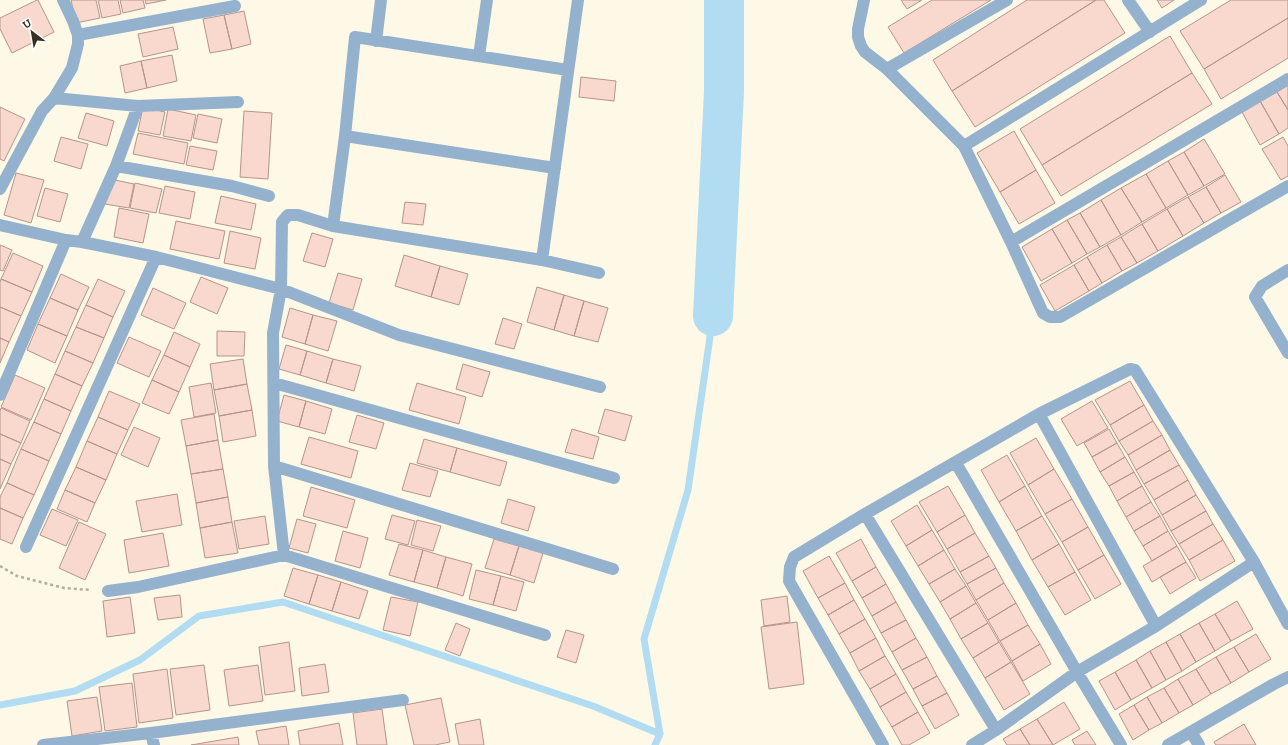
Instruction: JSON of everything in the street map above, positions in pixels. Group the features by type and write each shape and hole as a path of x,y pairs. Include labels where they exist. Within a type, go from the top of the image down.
{"street":[{"path":"0,189 42,111 54,98 72,68 78,44 78,35 63,0"},
{"path":"376,41 381,0"},
{"path":"480,56 487,0"},
{"path":"542,260 578,0"},
{"path":"864,0 859,19 858,37 866,52 887,68 964,146 1011,242 1043,313 1050,317 1060,317 1288,186"},
{"path":"887,68 1007,0"},
{"path":"1128,0 1150,32"},
{"path":"964,146 1201,0"},
{"path":"78,35 235,6"},
{"path":"333,226 345,136 355,37 568,70"},
{"path":"1011,242 1288,79"},
{"path":"54,98 138,106 238,102"},
{"path":"82,242 116,166 138,106"},
{"path":"345,136 555,168"},
{"path":"116,166 232,186 269,196"},
{"path":"284,555 274,466 273,333 281,289 282,222 288,215 298,216 333,226 542,260 599,273"},
{"path":"0,225 66,240 156,257 281,289 399,335 600,387"},
{"path":"0,395 66,240"},
{"path":"26,547 156,257"},
{"path":"1288,270 1262,286 1255,298 1288,354"},
{"path":"883,745 789,581 790,567 794,557 1039,414 1130,369 1135,370 1254,562 1288,624"},
{"path":"274,383 614,478"},
{"path":"1039,414 1156,626"},
{"path":"956,462 1077,672 1121,745"},
{"path":"274,466 613,569"},
{"path":"866,514 996,730"},
{"path":"108,591 138,587 284,555 544,635"},
{"path":"972,745 996,730 1077,672 1156,626 1254,562"},
{"path":"1168,745 1288,677"},
{"path":"43,745 153,739 403,700"},
{"path":"1191,732 1198,745"}],"path":[{"path":"0,566 17,576 64,588 108,591"}],"building":[{"path":"37,0 54,32 12,53 0,29 0,18"},
{"path":"71,0 96,0 100,18 76,23"},
{"path":"98,0 118,0 121,14 102,18"},
{"path":"120,0 143,0 145,8 123,13"},
{"path":"145,0 166,0 146,4"},
{"path":"901,0 922,0 907,9"},
{"path":"932,0 991,0 904,53 888,27"},
{"path":"1027,0 1096,0 952,91 933,60"},
{"path":"1096,0 1104,0 1125,33 975,127 952,91"},
{"path":"1157,0 1174,0 1162,8"},
{"path":"1231,0 1288,0 1288,18 1204,69 1180,31"},
{"path":"244,11 251,44 232,49 224,15"},
{"path":"224,15 232,49 210,53 203,19"},
{"path":"1288,18 1288,58 1221,99 1204,69"},
{"path":"173,27 178,49 143,57 138,34"},
{"path":"1170,36 1192,73 1042,165 1020,129"},
{"path":"172,55 177,81 147,88 141,61"},
{"path":"141,61 147,88 125,93 120,66"},
{"path":"1192,73 1212,104 1061,196 1042,165"},
{"path":"581,77 616,81 614,101 579,97"},
{"path":"1288,85 1288,110 1277,92"},
{"path":"1277,92 1288,110 1288,128 1279,134 1260,101"},
{"path":"1260,101 1279,134 1260,145 1242,112"},
{"path":"0,107 25,119 4,161 0,159"},
{"path":"143,107 165,112 160,135 138,131"},
{"path":"168,109 196,115 191,141 163,136"},
{"path":"244,111 272,113 268,179 240,177"},
{"path":"86,113 114,121 107,146 78,138"},
{"path":"198,114 222,119 217,143 193,138"},
{"path":"1014,131 1036,170 1000,192 977,153"},
{"path":"138,133 188,143 184,164 133,154"},
{"path":"61,137 88,144 81,169 54,161"},
{"path":"1283,137 1288,146 1288,176 1281,180 1262,149"},
{"path":"1204,139 1225,174 1204,186 1184,152"},
{"path":"190,146 217,151 213,170 186,165"},
{"path":"1184,152 1204,186 1188,195 1168,161"},
{"path":"1168,161 1188,195 1166,208 1146,174"},
{"path":"1036,170 1055,203 1019,224 1000,192"},
{"path":"16,173 44,180 31,223 4,215"},
{"path":"1146,174 1166,208 1142,222 1121,188"},
{"path":"1225,175 1241,202 1221,213 1206,187"},
{"path":"110,179 134,184 129,208 105,204"},
{"path":"135,183 162,189 156,213 130,208"},
{"path":"165,186 195,192 190,219 159,213"},
{"path":"1206,187 1221,213 1204,223 1188,197"},
{"path":"45,188 68,194 60,222 37,216"},
{"path":"1121,188 1142,222 1121,235 1101,200"},
{"path":"221,196 256,204 251,230 215,223"},
{"path":"1188,197 1204,223 1183,236 1167,209"},
{"path":"1101,200 1121,235 1100,247 1080,213"},
{"path":"405,202 426,204 423,225 402,223"},
{"path":"119,208 149,214 143,243 114,237"},
{"path":"1167,209 1183,236 1158,251 1142,224"},
{"path":"1080,213 1100,247 1087,254 1067,220"},
{"path":"1067,220 1087,254 1072,263 1052,229"},
{"path":"176,221 225,231 219,259 170,249"},
{"path":"1142,224 1158,251 1137,263 1121,237"},
{"path":"1052,229 1072,263 1041,281 1022,247"},
{"path":"230,231 261,238 255,269 224,263"},
{"path":"312,233 333,239 325,267 303,261"},
{"path":"1121,237 1137,263 1122,271 1107,245"},
{"path":"0,245 12,250 3,271 0,270"},
{"path":"1107,245 1122,271 1102,283 1087,257"},
{"path":"13,253 43,266 32,292 1,279"},
{"path":"404,255 440,266 431,297 395,286"},
{"path":"1087,257 1102,283 1089,291 1074,265"},
{"path":"1074,265 1089,291 1055,311 1040,285"},
{"path":"440,266 468,274 459,305 431,297"},
{"path":"338,273 362,279 353,310 329,303"},
{"path":"61,274 89,287 78,310 50,298"},
{"path":"201,277 228,288 217,314 190,302"},
{"path":"1,279 32,292 21,316 0,307"},
{"path":"98,279 125,291 113,317 86,305"},
{"path":"537,287 564,295 554,330 527,322"},
{"path":"153,288 186,303 174,329 141,315"},
{"path":"564,295 584,301 574,336 554,330"},
{"path":"50,298 78,310 67,336 38,324"},
{"path":"584,301 608,308 598,342 574,336"},
{"path":"86,305 113,317 104,338 76,327"},
{"path":"0,307 21,316 9,342 0,338"},
{"path":"290,308 313,315 305,344 282,337"},
{"path":"313,315 337,321 328,351 305,344"},
{"path":"503,318 522,324 514,349 495,344"},
{"path":"38,324 67,336 55,363 27,350"},
{"path":"76,327 104,338 93,363 65,351"},
{"path":"217,331 245,332 244,356 217,356"},
{"path":"174,332 200,344 190,367 164,355"},
{"path":"129,337 161,351 149,377 117,363"},
{"path":"0,338 9,342 0,363"},
{"path":"286,345 307,351 300,375 279,369"},
{"path":"65,351 93,363 82,386 55,374"},
{"path":"307,351 333,359 326,383 300,375"},
{"path":"164,355 190,367 179,392 152,380"},
{"path":"243,359 247,384 214,390 210,364"},
{"path":"333,359 361,366 354,391 326,383"},
{"path":"463,364 490,372 482,397 456,389"},
{"path":"55,374 82,386 71,411 44,399"},
{"path":"15,375 45,388 31,420 1,407"},
{"path":"152,380 179,392 169,414 142,403"},
{"path":"1130,381 1144,405 1110,425 1095,400"},
{"path":"211,383 216,413 194,417 189,387"},
{"path":"417,383 466,397 459,424 409,410"},
{"path":"247,384 252,410 219,416 214,390"},
{"path":"109,391 140,404 128,430 98,417"},
{"path":"284,395 306,401 299,427 277,421"},
{"path":"44,399 71,411 61,434 34,422"},
{"path":"306,401 332,409 325,434 299,427"},
{"path":"1092,401 1108,428 1077,446 1061,419"},
{"path":"1144,405 1153,421 1119,441 1110,425"},
{"path":"1,408 30,421 21,443 0,434"},
{"path":"605,409 632,416 625,441 598,433"},
{"path":"252,410 256,436 223,442 219,416"},
{"path":"214,414 218,440 186,446 181,420"},
{"path":"357,415 384,423 376,449 349,442"},
{"path":"98,417 128,430 117,454 87,441"},
{"path":"1153,421 1162,435 1128,455 1119,441"},
{"path":"34,422 61,434 49,461 21,449"},
{"path":"134,427 160,438 148,467 121,455"},
{"path":"572,429 599,437 593,459 565,452"},
{"path":"1109,429 1117,443 1092,457 1084,443"},
{"path":"0,434 21,443 11,464 0,459"},
{"path":"1162,435 1170,450 1136,470 1128,455"},
{"path":"309,437 358,451 351,478 301,464"},
{"path":"1036,438 1054,469 1028,485 1010,453"},
{"path":"424,439 457,448 450,472 417,463"},
{"path":"218,440 223,469 191,474 186,446"},
{"path":"87,441 117,454 106,480 76,467"},
{"path":"1117,443 1125,457 1100,472 1092,457"},
{"path":"457,448 507,462 500,486 450,472"},
{"path":"21,449 49,461 34,495 7,483"},
{"path":"1170,450 1179,465 1144,484 1136,470"},
{"path":"1007,455 1025,486 999,502 981,470"},
{"path":"1125,457 1134,472 1109,486 1100,472"},
{"path":"0,459 11,464 0,489"},
{"path":"410,463 438,471 430,497 402,490"},
{"path":"1179,465 1188,480 1154,500 1144,484"},
{"path":"76,467 106,480 95,503 65,490"},
{"path":"223,469 228,497 196,503 191,474"},
{"path":"1054,469 1072,499 1045,514 1028,485"},
{"path":"1134,472 1142,486 1117,501 1109,486"},
{"path":"1188,480 1196,495 1162,515 1154,500"},
{"path":"7,483 34,495 23,518 0,508 0,497"},
{"path":"948,486 965,515 937,532 919,502"},
{"path":"1025,486 1042,516 1016,531 999,502"},
{"path":"1142,486 1151,502 1126,517 1117,501"},
{"path":"311,487 355,500 347,528 303,516"},
{"path":"65,490 95,503 87,522 57,509"},
{"path":"177,494 182,525 142,532 136,501"},
{"path":"1196,495 1206,511 1171,531 1162,515"},
{"path":"228,497 232,522 200,528 196,503"},
{"path":"508,499 535,507 528,531 501,523"},
{"path":"1072,499 1088,527 1062,542 1045,514"},
{"path":"1151,502 1160,516 1134,531 1126,517"},
{"path":"917,505 932,530 906,546 891,521"},
{"path":"0,508 23,518 12,544 0,539"},
{"path":"52,509 78,520 66,546 40,535"},
{"path":"1206,511 1213,524 1179,544 1171,531"},
{"path":"392,515 415,521 408,545 385,539"},
{"path":"965,515 975,533 947,549 937,532"},
{"path":"265,516 269,544 239,549 234,521"},
{"path":"1042,516 1059,544 1032,560 1016,531"},
{"path":"1160,516 1168,531 1143,546 1134,531"},
{"path":"297,519 316,524 308,553 289,548"},
{"path":"417,520 441,526 433,551 411,545"},
{"path":"79,522 106,534 85,580 59,568"},
{"path":"232,522 238,553 205,558 200,528"},
{"path":"1213,524 1223,540 1189,560 1179,544"},
{"path":"1088,527 1104,555 1078,570 1062,542"},
{"path":"932,530 944,550 918,566 906,546"},
{"path":"343,531 368,538 360,568 335,561"},
{"path":"1168,531 1177,546 1152,561 1143,546"},
{"path":"163,533 169,566 129,573 124,540"},
{"path":"975,533 989,556 960,572 947,549"},
{"path":"494,539 519,546 510,575 485,568"},
{"path":"861,539 876,567 852,581 836,553"},
{"path":"1223,540 1235,561 1200,581 1189,560"},
{"path":"399,544 423,550 414,582 389,575"},
{"path":"1059,544 1075,572 1048,587 1032,560"},
{"path":"519,546 543,553 534,583 510,575"},
{"path":"1177,546 1186,562 1152,582 1143,566"},
{"path":"423,550 446,557 437,588 414,582"},
{"path":"944,550 955,569 929,584 918,566"},
{"path":"1104,555 1121,584 1095,599 1078,570"},
{"path":"829,556 845,583 818,598 803,571"},
{"path":"989,556 996,568 967,584 960,572"},
{"path":"446,557 472,564 463,596 437,588"},
{"path":"1186,562 1196,578 1170,594 1160,577"},
{"path":"876,567 886,584 862,598 852,581"},
{"path":"293,568 318,575 309,604 284,596"},
{"path":"996,568 1004,583 976,600 967,584"},
{"path":"955,569 966,586 940,602 929,584"},
{"path":"476,570 501,576 493,605 469,599"},
{"path":"1075,572 1091,600 1065,615 1048,587"},
{"path":"318,575 341,582 332,611 309,604"},
{"path":"501,576 524,582 516,611 493,605"},
{"path":"341,582 368,591 359,619 332,611"},
{"path":"845,583 854,600 828,615 818,598"},
{"path":"1004,583 1016,603 988,620 976,600"},
{"path":"886,584 896,602 872,616 862,598"},
{"path":"966,586 976,603 950,619 940,602"},
{"path":"180,595 182,617 158,620 154,598"},
{"path":"787,596 790,622 764,626 761,600"},
{"path":"130,597 135,633 107,637 103,601"},
{"path":"391,597 418,602 410,636 383,630"},
{"path":"854,600 865,619 839,634 828,615"},
{"path":"1237,601 1253,629 1231,641 1215,614"},
{"path":"896,602 906,620 881,633 872,616"},
{"path":"976,603 988,623 961,639 950,619"},
{"path":"1016,603 1028,625 1000,641 988,620"},
{"path":"1215,614 1231,641 1215,651 1199,623"},
{"path":"865,619 876,638 850,653 839,634"},
{"path":"906,620 916,638 892,652 881,633"},
{"path":"797,622 804,684 769,689 761,627"},
{"path":"456,623 470,629 460,656 445,650"},
{"path":"988,623 999,642 973,658 961,639"},
{"path":"1199,623 1215,651 1196,662 1180,634"},
{"path":"1028,625 1040,644 1012,661 1000,641"},
{"path":"566,630 584,635 576,663 557,657"},
{"path":"1180,634 1196,662 1182,671 1166,642"},
{"path":"1256,634 1271,659 1249,672 1234,647"},
{"path":"876,638 885,656 859,671 850,653"},
{"path":"916,638 927,657 902,670 892,652"},
{"path":"289,642 295,691 265,695 259,647"},
{"path":"999,642 1011,662 985,678 973,658"},
{"path":"1166,642 1182,671 1166,680 1150,651"},
{"path":"1040,644 1051,664 1023,681 1012,661"},
{"path":"1234,647 1249,672 1231,683 1216,657"},
{"path":"1150,651 1166,680 1152,688 1136,660"},
{"path":"885,656 896,674 870,689 859,671"},
{"path":"927,657 937,676 913,689 902,670"},
{"path":"1216,657 1231,683 1211,694 1196,669"},
{"path":"1136,660 1152,688 1131,700 1115,672"},
{"path":"1011,662 1030,694 1004,710 985,678"},
{"path":"325,664 329,692 302,696 299,668"},
{"path":"204,665 210,710 176,715 170,669"},
{"path":"258,665 263,701 229,706 224,670"},
{"path":"167,669 173,718 139,723 133,674"},
{"path":"1196,669 1211,694 1193,705 1178,679"},
{"path":"1115,672 1131,700 1115,710 1099,681"},
{"path":"896,674 906,692 880,707 870,689"},
{"path":"937,676 947,693 922,706 913,689"},
{"path":"1178,679 1193,705 1179,713 1164,688"},
{"path":"132,683 137,727 105,731 99,687"},
{"path":"1164,688 1179,713 1162,723 1147,697"},
{"path":"906,692 918,712 892,727 880,707"},
{"path":"947,693 959,715 935,729 922,706"},
{"path":"97,697 102,731 72,736 67,701"},
{"path":"1147,697 1162,723 1149,730 1134,705"},
{"path":"441,698 450,742 435,745 414,745 405,705"},
{"path":"1064,702 1080,729 1053,745 1037,719"},
{"path":"1134,705 1149,730 1133,740 1119,714"},
{"path":"382,709 387,745 357,745 353,713"},
{"path":"918,712 930,733 909,745 902,745 892,727"},
{"path":"480,719 484,745 459,745 455,724"},
{"path":"1037,719 1053,745 1030,745 1020,729"},
{"path":"339,723 343,745 300,745 298,731"},
{"path":"1244,724 1256,745 1216,745 1214,742"},
{"path":"286,726 289,745 259,745 256,731"},
{"path":"1020,729 1030,745 1007,745 1003,739"},
{"path":"1087,731 1096,745 1075,745 1072,740"},
{"path":"238,737 239,745 191,745"}],"waterway":[{"path":"713,316 724,91 724,0"},
{"path":"655,745 660,734 644,639 688,490 713,316"},
{"path":"0,705 75,691 140,660 199,616 283,602 593,706 660,734"}]}
